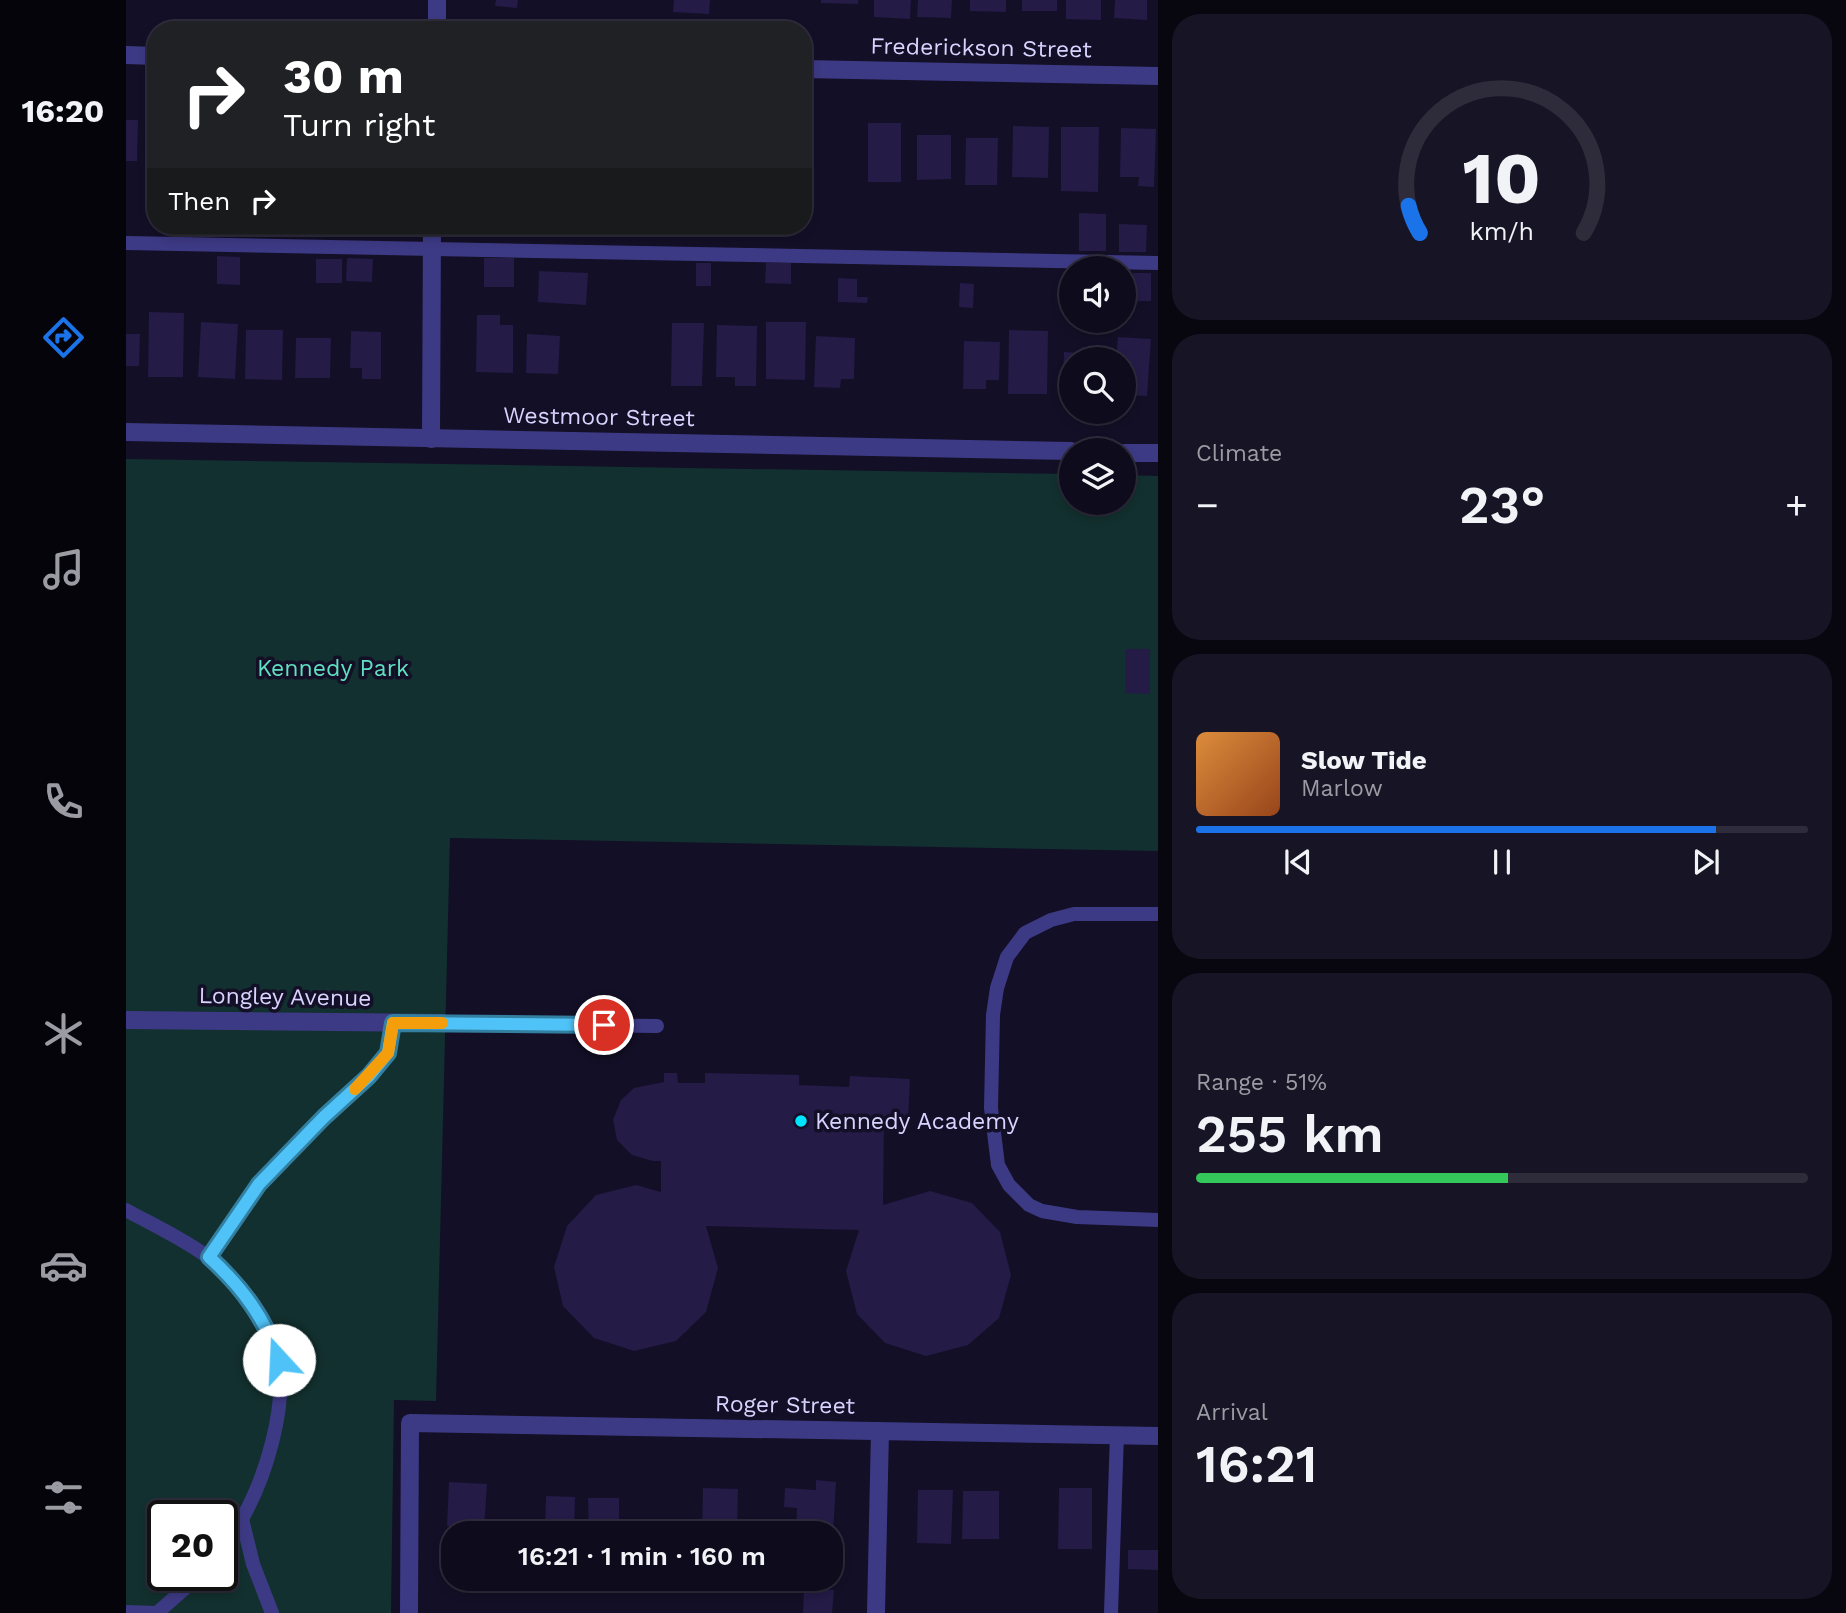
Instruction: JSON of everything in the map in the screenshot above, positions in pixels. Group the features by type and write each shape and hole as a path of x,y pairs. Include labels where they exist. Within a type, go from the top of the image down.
{"street":[{"path":"437,0 437,21"},
{"path":"126,55 147,56"},
{"name":"Frederickson Street","path":"812,69 1158,76"},
{"path":"431,439 432,235"},
{"name":"Westmoor Street","path":"126,432 1059,452"},
{"path":"1136,453 1158,453"},
{"name":"Longley Avenue","path":"126,1020 443,1023"},
{"name":"Roger Street","path":"409,1613 410,1423 1158,1436"},
{"path":"876,1613 880,1431"}],"lane":[{"path":"126,243 1158,263"},
{"path":"1158,914 1074,914 1051,920 1025,933 1007,957 997,988 993,1016 991,1108 998,1165 1009,1185 1029,1205 1042,1212 1077,1217 1158,1220"},
{"path":"209,1257 259,1184 324,1117 369,1076 388,1053 393,1023"},
{"path":"443,1023 657,1026"},
{"path":"126,1210 209,1257 232,1278 252,1303 270,1333 279,1360 281,1384 274,1431 270,1450 238,1525"},
{"path":"1111,1613 1117,1434"},
{"path":"242,1519 253,1564 272,1613"},
{"path":"126,1612 157,1613 182,1591"}],"green space":[{"name":"Kennedy Park","path":"126,459 1059,474 1059,515 1136,515 1136,475 1158,476 1158,851 450,838 436,1401 394,1400 391,1613 126,1613"}],"building":[{"path":"496,0 518,0 517,8 495,6"},
{"path":"674,0 710,0 709,14 673,12"},
{"path":"821,0 858,0 858,4 821,3"},
{"path":"874,0 911,0 910,19 874,17"},
{"path":"918,0 952,0 951,18 917,17"},
{"path":"970,0 1006,0 1006,12 970,11"},
{"path":"1022,0 1057,0 1057,11 1022,11"},
{"path":"1066,0 1101,0 1101,20 1066,19"},
{"path":"1115,0 1147,0 1147,20 1114,18"},
{"path":"126,120 138,120 137,161 126,161"},
{"path":"868,123 901,123 901,182 868,182"},
{"path":"1013,126 1049,127 1048,178 1012,177"},
{"path":"1061,127 1099,127 1098,192 1061,191"},
{"path":"1121,128 1156,129 1154,187 1138,186 1139,177 1120,177"},
{"path":"917,135 951,135 951,179 917,180"},
{"path":"966,138 998,138 997,185 965,185"},
{"path":"1079,213 1106,214 1106,251 1079,251"},
{"path":"1119,224 1147,225 1146,252 1119,252"},
{"path":"217,256 240,257 240,285 217,284"},
{"path":"347,258 373,259 372,282 346,281"},
{"path":"484,258 514,258 514,287 484,287"},
{"path":"316,259 342,259 342,283 316,283"},
{"path":"696,263 711,263 711,286 696,286"},
{"path":"766,263 791,263 791,284 765,283"},
{"path":"539,271 588,273 586,305 538,302"},
{"path":"1136,273 1151,273 1151,301 1136,301"},
{"path":"838,278 857,279 857,297 868,297 867,303 838,302"},
{"path":"960,283 974,284 973,308 959,307"},
{"path":"149,312 184,313 183,377 148,377"},
{"path":"477,315 500,315 500,325 513,325 513,373 476,372"},
{"path":"201,322 238,324 235,379 198,377"},
{"path":"766,322 806,322 805,380 766,379"},
{"path":"672,323 704,323 702,386 671,386"},
{"path":"717,325 757,326 756,386 735,386 735,377 716,377"},
{"path":"246,330 283,330 282,380 245,379"},
{"path":"1009,330 1048,331 1047,394 1008,394"},
{"path":"351,331 381,332 381,379 362,379 362,368 350,368"},
{"path":"126,334 140,334 139,366 126,366"},
{"path":"527,334 560,336 558,374 526,373"},
{"path":"816,336 855,338 854,379 841,379 840,388 814,387"},
{"path":"1118,337 1151,339 1147,396 1136,396 1136,347 1117,347"},
{"path":"296,338 331,338 330,378 295,378"},
{"path":"964,341 1000,342 999,380 986,380 986,389 963,389"},
{"path":"1125,649 1150,649 1150,694 1125,693"},
{"path":"664,1073 677,1073 678,1083 705,1083 705,1073 799,1075 799,1085 849,1087 850,1076 910,1079 908,1122 884,1121 883,1205 930,1191 972,1203 1000,1232 1011,1275 999,1318 968,1345 926,1356 885,1343 857,1314 846,1271 859,1230 706,1226 718,1268 706,1312 676,1341 634,1351 594,1338 563,1306 554,1267 567,1226 596,1195 636,1185 661,1192 661,1161 632,1155 617,1140 613,1120 621,1100 634,1088 664,1082"},
{"path":"816,1480 836,1482 834,1521 796,1521 797,1508 784,1507 785,1488 816,1490"},
{"path":"449,1482 487,1484 485,1521 447,1521"},
{"path":"703,1488 738,1489 737,1521 702,1521"},
{"path":"1059,1488 1092,1488 1092,1549 1058,1549"},
{"path":"918,1490 953,1490 951,1544 917,1543"},
{"path":"963,1491 999,1491 999,1539 962,1539"},
{"path":"546,1496 575,1497 574,1521 545,1521"},
{"path":"588,1498 619,1498 619,1521 589,1521"},
{"path":"1128,1550 1158,1550 1158,1570 1128,1569"},
{"path":"804,1591 834,1591 832,1613 803,1613"}],"slow traffic":[{"path":"355,1089 388,1053 393,1023 442,1023"}],"place":[{"name":"Kennedy Academy","path":"801,1121"}],"route":[{"path":"279,1360 270,1333 252,1303 232,1278 209,1257 259,1184 324,1117 369,1076 388,1053 393,1023 604,1025"}]}
